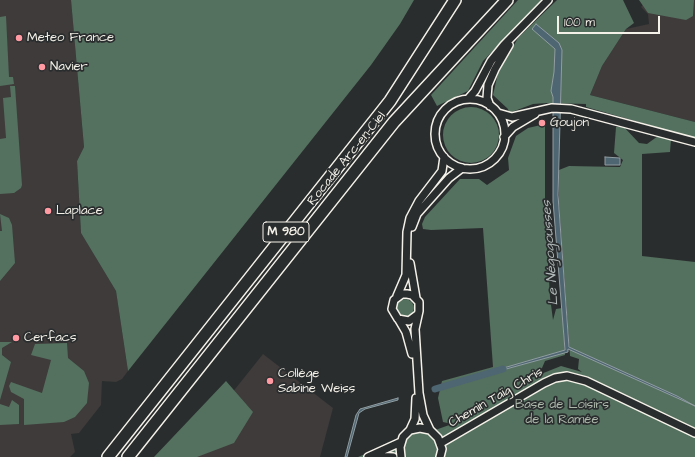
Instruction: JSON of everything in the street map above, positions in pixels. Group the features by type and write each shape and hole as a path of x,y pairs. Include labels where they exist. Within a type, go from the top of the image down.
{"highway":[{"name":"Rocade Arc-en-Ciel","path":"108,457 390,101 455,0"},
{"name":"Rocade Arc-en-Ciel","path":"128,457 394,122 507,0"}],"street":[{"path":"468,99 475,91 491,61 548,0"},
{"path":"490,106 487,98 488,85 497,65 515,35"},
{"path":"468,99 480,101 490,106 498,113 503,124 504,137 499,153 487,164 470,169 462,168 450,163 438,148 435,138 435,129 438,120 450,105 468,99"},
{"path":"498,113 512,117 552,108 562,108 621,121 695,142"},
{"path":"504,137 514,127 543,110"},
{"path":"430,430 423,414 411,350 406,332 399,320 393,314 392,304 406,275 407,232 410,218 419,201 437,180 442,171 444,157"},
{"path":"370,456 401,442 410,430 416,408 418,393 415,329 420,306 416,298 410,264 410,236 414,221 449,178 462,168"},
{"path":"397,296 407,294 416,298"},
{"path":"399,320 409,321 417,315"},
{"name":"Chemin Taïg Chris","path":"441,443 544,383 555,378 567,376 586,380 695,433"},
{"path":"410,430 420,428 430,430 435,433 441,443 440,457"},
{"path":"401,442 401,457"},
{"path":"370,456 393,457"}],"shaded area":[{"path":"0,0 71,0 84,147 77,161 81,233 116,291 128,371 122,379 116,382 102,381 101,405 79,433 71,434 75,452 70,457 0,457"},
{"path":"647,0 695,0 695,122 590,95 602,66 626,29 649,24 648,14 641,7"},
{"name":"Collège Sabine Weiss","path":"263,354 333,408 320,457 181,457"}],"green space":[{"path":"71,0 414,0 400,24 371,65 128,371 116,291 81,233 77,161 84,147"},
{"path":"518,0 542,0 483,61 468,91 437,106 431,95"},
{"path":"557,0 623,0 634,23 626,29 602,66 590,95 695,122 695,138 586,107 586,104 533,104 509,113 508,109 493,95 498,73 518,38"},
{"path":"639,0 694,0 693,16 686,20 648,13"},
{"path":"6,16 9,77 13,77 14,84 0,86 0,17"},
{"path":"10,86 15,86 22,185 21,188 14,193 0,194 0,139 6,138 3,98 11,97"},
{"path":"471,107 482,109 491,115 497,124 499,135 497,146 491,155 482,161 471,163 460,161 451,155 445,146 443,135 445,124 451,115 460,109"},
{"name":"Base de Loisirs de la Ramée","path":"545,124 545,213 550,297 553,320 556,309 562,308 565,355 545,361 542,368 526,380 561,366 582,372 578,369 579,359 570,356 559,204 559,170 569,166 620,167 623,160 614,153 616,127 623,126 639,143 647,144 658,136 671,139 670,152 642,154 642,256 695,262 695,457 358,457 405,439 414,432 427,433 452,424 443,422 438,398 442,381 493,367 483,228 431,230 423,229 422,224 425,217 460,179 479,179 487,185 509,170 508,158 516,136 528,128"},
{"path":"0,214 9,218 12,225 15,263 0,281 0,231 2,231"},
{"path":"401,299 409,299 414,304 412,315 409,317 401,317 396,312 396,304"},
{"path":"0,342 12,342 2,348 2,355 11,362 0,400"},
{"path":"67,343 68,358 84,371 89,383 87,403 75,417 64,422 24,425 24,399 11,392 9,386 11,382 42,393 51,360 31,355 35,344"},
{"path":"226,381 253,412 234,443 197,457 154,457"},
{"path":"12,400 19,405 19,424 0,425 0,404 9,407"}],"water":[{"path":"536,24 559,43 562,50 558,195 569,347 677,396 695,406 568,349 568,352 448,385 435,390 435,388 565,350 553,201 553,97 551,91 555,49 532,29"},
{"path":"605,157 620,158 620,165 605,165"},
{"path":"398,398 398,400 365,409 359,413 347,457 345,457 356,415 360,409"}],"waterway":[{"path":"435,389 503,369"}],"place":[{"name":"Meteo France","path":"19,38"},
{"name":"Navier","path":"42,67"},
{"name":"Goujon","path":"542,123"},
{"name":"Laplace","path":"48,211"},
{"name":"Cerfacs","path":"16,338"},
{"name":"Collège Sabine Weiss","path":"270,381"}],"water label":[{"name":"Le Négogousses","path":"551,253"}]}
